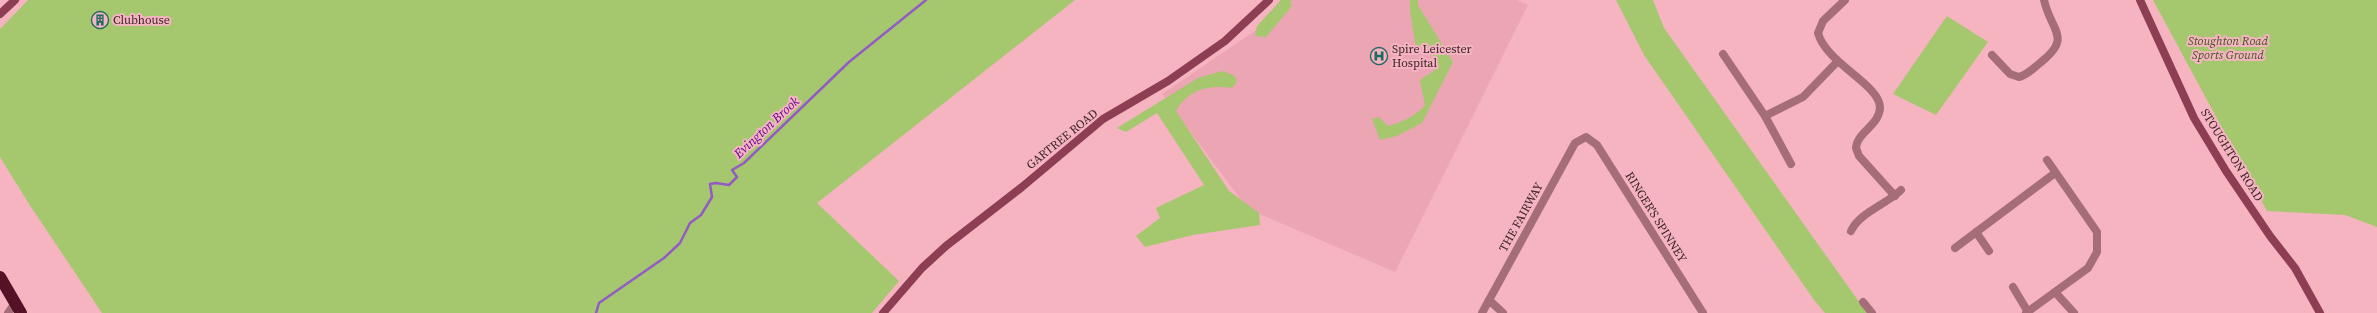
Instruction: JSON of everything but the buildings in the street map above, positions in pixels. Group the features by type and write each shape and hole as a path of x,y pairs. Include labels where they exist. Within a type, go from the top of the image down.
{"highway":[{"path":"0,277 15,310"}],"main road":[{"name":"GARTREE ROAD","path":"883,313 922,268 946,246 1022,187 1103,119 1168,81 1225,41 1268,0"},
{"name":"STOUGHTON ROAD","path":"2140,0 2194,118 2226,171 2270,236 2295,268 2320,313"},
{"path":"0,14 10,2"}],"street":[{"path":"1845,0 1828,15 1819,27 1820,40 1837,62 1871,91 1878,101 1878,117 1858,142 1856,148 1859,156 1898,193 1854,224 1851,231"},
{"path":"1992,55 2010,74 2019,77 2027,74 2055,51 2058,37 2049,17 2044,0"},
{"path":"1723,54 1765,116 1791,164"},
{"path":"1765,116 1803,97 1837,62"},
{"name":"THE FAIRWAY","path":"1482,313 1575,143 1586,137"},
{"name":"RINGER'S SPINNEY","path":"1586,137 1597,145 1703,313"},
{"path":"2013,287 2027,312 2088,268 2097,252 2097,232 2047,160"},
{"path":"1955,248 2055,173"},
{"path":"1976,232 1988,251"},
{"path":"2055,292 2074,313"},
{"path":"1488,300 1503,313"},
{"path":"1863,302 1872,313"}],"shaded area":[{"path":"1286,0 1517,0 1528,5 1395,272 1248,209 1162,94 1265,24"}],"green space":[{"path":"28,0 1075,0 817,203 899,281 872,313 102,313 29,204 0,157 0,29"},
{"path":"1281,0 1292,0 1290,3 1292,6 1266,37 1255,36 1257,26"},
{"path":"1410,0 1418,0 1418,5 1453,62 1422,123 1397,136 1380,140 1372,119 1379,117 1388,126 1417,112 1425,105 1420,80 1439,67 1427,42 1416,48 1410,11"},
{"path":"1616,0 1653,0 1664,28 1867,313 1825,313 1814,300 1644,55"},
{"name":"Stoughton Road Sports Ground","path":"2153,0 2377,0 2377,227 2345,215 2267,211"},
{"path":"1947,16 1988,42 1936,115 1893,94"},
{"path":"1222,71 1235,76 1237,82 1232,88 1215,87 1200,90 1187,98 1176,111 1229,191 1259,213 1260,225 1193,235 1145,247 1136,236 1160,218 1156,208 1204,185 1157,113 1126,132 1117,128 1198,78"}],"waterway":[{"name":"Evington Brook","path":"596,313 599,303 664,258 680,243 690,223 701,215 712,197 710,184 716,183 729,185 737,177 732,170 744,163 849,62 926,0"}],"place":[{"name":"Clubhouse","path":"100,20"},
{"name":"Spire Leicester Hospital","path":"1379,56"}]}
